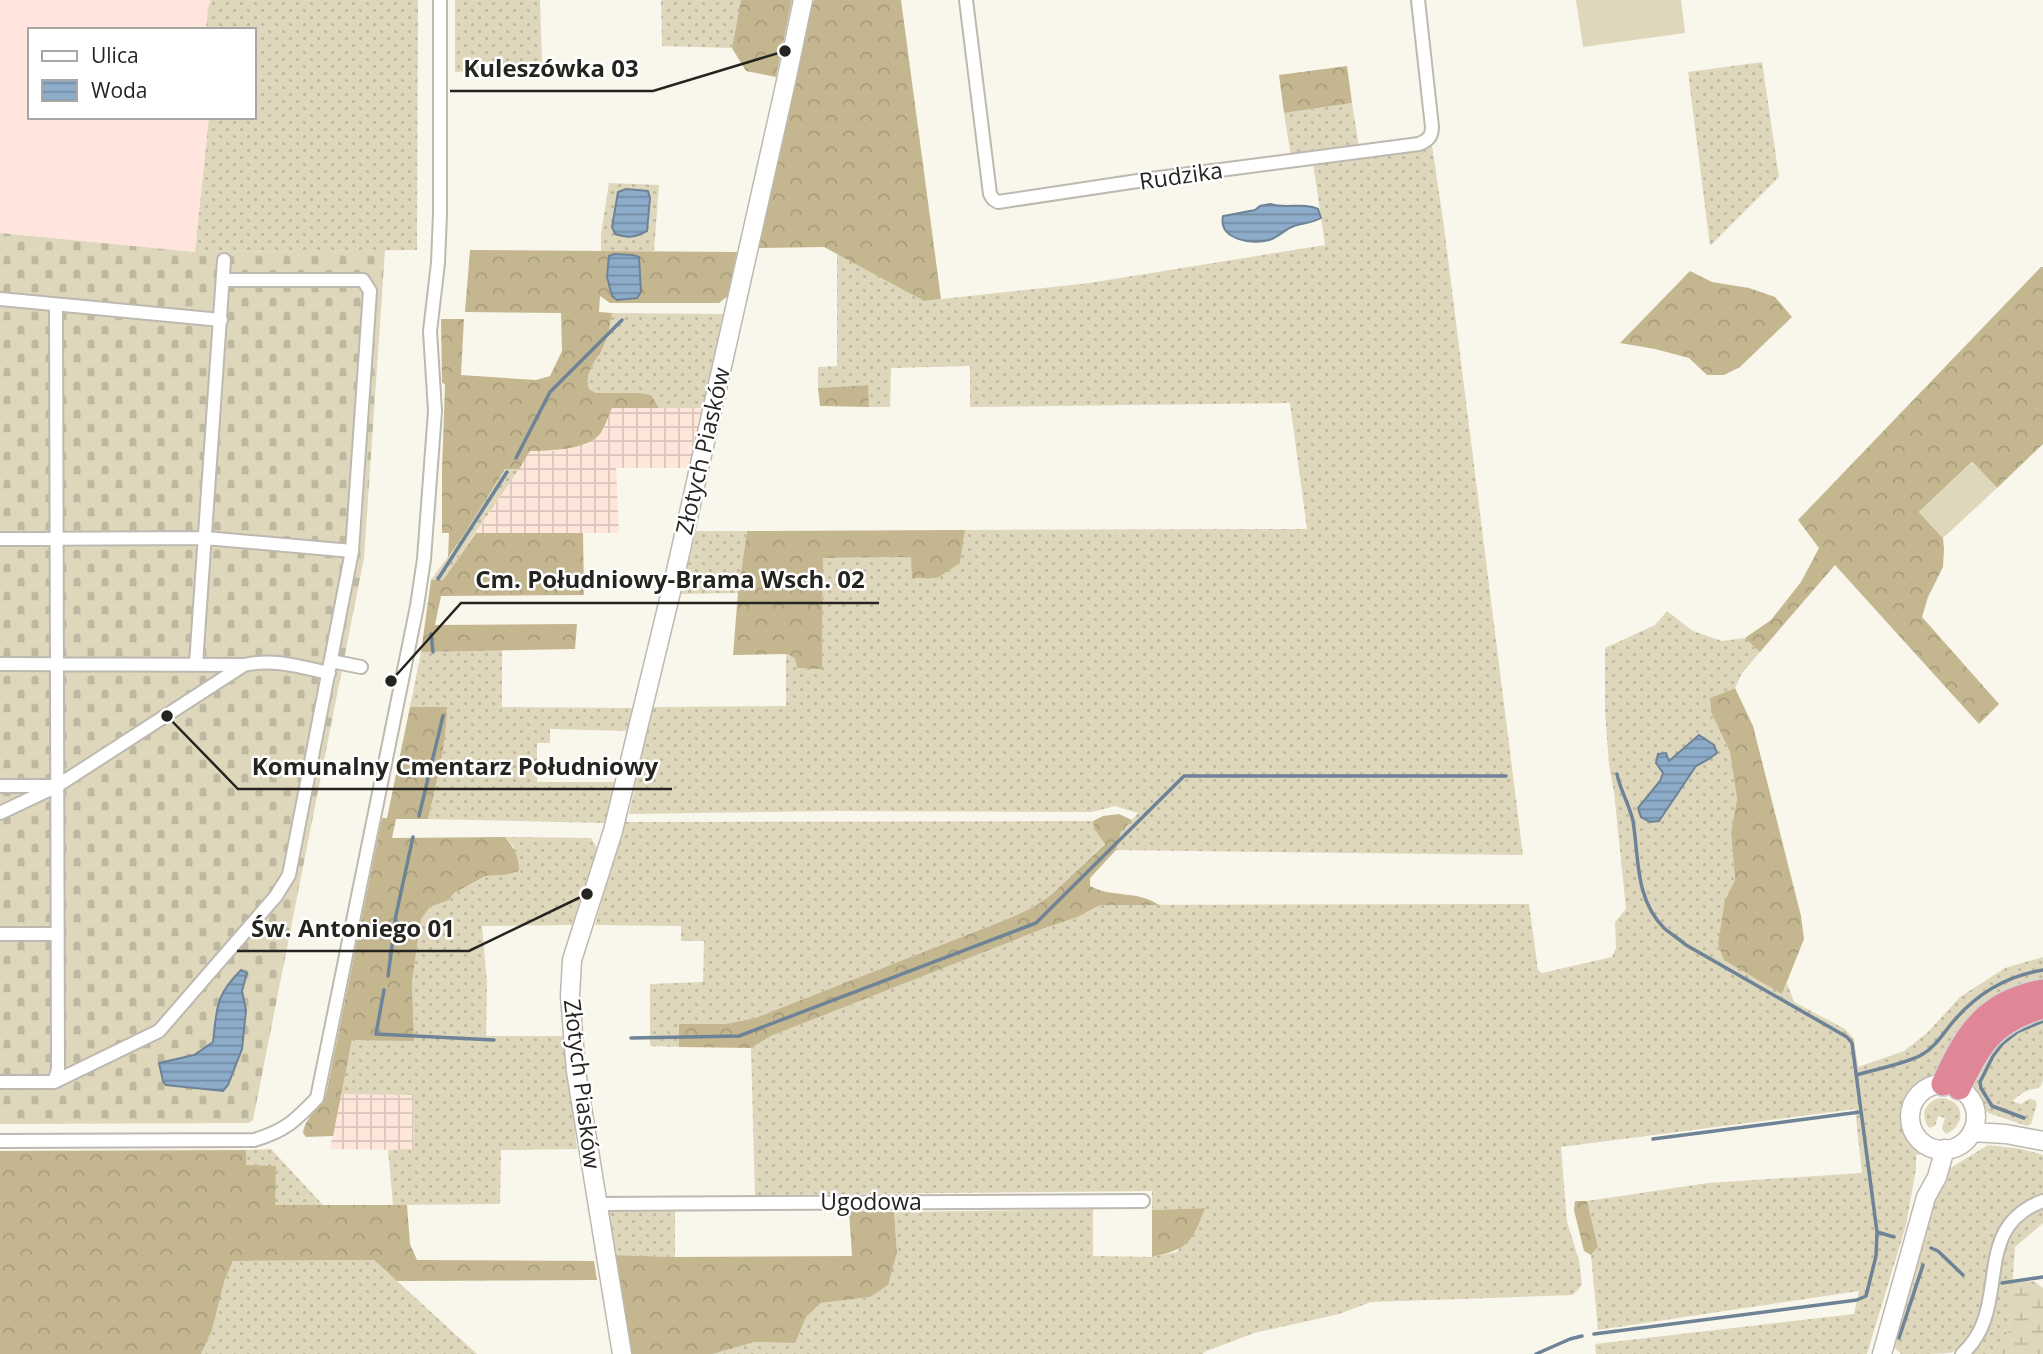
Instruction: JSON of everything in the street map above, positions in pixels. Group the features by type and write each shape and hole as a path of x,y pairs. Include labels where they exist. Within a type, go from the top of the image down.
{"highway":[{"path":"1951,1086 1959,1050 1984,1018 2017,997 2043,991"},
{"path":"1951,1086 1990,1036 2015,1017 2043,1007"}],"street":[{"path":"0,1141 254,1140 294,1123 317,1098 417,606 424,559 435,411 430,331 438,263 440,214 440,0"},
{"name":"Złotych Piasków","path":"622,1354 576,1071 570,996 572,960 613,831 676,571 803,0"},
{"name":"Rudzika","path":"966,0 990,194 998,202 1419,144 1431,136 1432,127 1418,0"},
{"path":"196,664 224,260"},
{"path":"0,1082 54,1082 159,1031 275,896 289,876 352,551 370,291 363,280 223,280"},
{"path":"0,299 220,320"},
{"path":"54,1082 58,1070 56,305"},
{"path":"0,539 205,538 352,551"},
{"path":"0,664 244,664 259,661 361,667"},
{"path":"0,813 57,786 244,664"},
{"path":"0,786 57,786"},
{"path":"0,934 57,934"},
{"path":"1932,1086 1951,1086 1970,1099 1974,1123 1962,1143 1937,1148 1919,1139 1913,1129 1911,1112 1923,1091 1932,1086"},
{"path":"1974,1123 2038,1140"},
{"path":"1882,1354 1927,1196 1937,1177 1937,1148"},
{"name":"Ugodowa","path":"598,1204 1143,1200"},
{"path":"1962,1354 1977,1339 1986,1318 1998,1246 2005,1229 2025,1209 2043,1201"}],"shaded area":[{"path":"0,0 221,0 218,28 28,28 28,119 209,119 195,252 0,233"},
{"path":"611,408 703,408 692,468 616,468 619,533 476,533 530,451 554,451"},
{"path":"341,1094 414,1095 413,1150 330,1149"}],"green space":[{"path":"211,0 418,0 417,250 195,252 209,119 256,119 256,28 206,28"},
{"path":"455,0 540,0 542,68 455,72"},
{"path":"661,0 741,0 732,48 662,46"},
{"path":"741,0 792,0 776,77 746,71 732,48"},
{"path":"814,0 901,0 941,299 924,301 824,247 757,248"},
{"path":"1576,0 1681,0 1685,33 1583,47"},
{"path":"1762,62 1779,177 1710,246 1688,72"},
{"path":"1347,66 1352,103 1284,113 1279,75"},
{"path":"1352,103 1359,147 1291,157 1284,113"},
{"path":"1432,145 1523,855 1116,850 1121,832 1138,813 1115,806 1092,812 629,814 652,707 786,706 786,654 822,668 823,558 911,557 960,563 965,530 1307,529 1290,403 970,407 970,366 891,368 890,407 869,407 867,385 818,388 818,367 837,366 837,253 924,301 1089,283 1325,245 1313,163"},
{"path":"609,183 659,185 654,251 601,251"},
{"path":"0,233 195,252 385,250 364,558 253,1120 249,1123 0,1124"},
{"path":"470,250 737,252 728,296 719,303 610,303 600,296 599,312 612,313 606,341 588,376 589,389 596,393 651,395 659,408 612,408 602,431 594,439 567,448 530,451 519,469 505,469 448,557 449,533 442,533 445,385 442,382 441,319 464,319 461,375 536,380 550,376 562,351 561,313 465,312"},
{"path":"2041,267 2043,444 1997,488 1972,462 1919,512 1943,538 1944,549 1943,567 1928,597 1922,617 1999,704 1979,724 1835,565 1760,652 1745,638 1771,620 1801,582 1819,548 1798,520"},
{"path":"1690,271 1712,282 1749,288 1775,297 1792,317 1740,367 1724,375 1707,375 1689,358 1620,343"},
{"path":"612,313 723,314 703,408 659,408 651,395 596,393 589,389 588,376 606,342"},
{"path":"868,385 869,407 820,406 818,388"},
{"path":"1973,462 1997,488 1943,538 1919,512"},
{"path":"505,469 519,469 443,580 431,580 465,533"},
{"path":"965,530 960,563 937,578 912,578 911,557 823,558 822,669 797,668 795,659 786,654 733,655 747,531"},
{"path":"696,531 747,531 738,593 681,594"},
{"path":"476,533 583,533 584,595 441,596 435,625 577,624 575,649 421,652 431,580 443,580"},
{"path":"1667,611 1693,631 1722,641 1745,638 1760,652 1742,673 1735,688 1710,698 1711,712 1730,752 1737,799 1731,832 1735,880 1725,900 1782,994 1787,983 1794,1002 1845,1029 1854,1039 1858,1067 1904,1051 1927,1033 1960,997 2005,968 2043,957 2043,980 2006,991 1974,1013 1957,1032 1937,1070 1912,1092 1905,1103 1905,1123 1922,1154 1916,1155 1906,1225 1867,1354 1596,1354 1595,1344 1854,1314 1859,1291 1598,1330 1591,1255 1598,1247 1587,1201 1708,1183 1862,1173 1855,1109 1561,1147 1567,1222 1579,1260 1582,1285 1573,1295 1371,1302 1339,1314 1254,1333 1203,1354 713,1354 755,1342 794,1343 806,1317 821,1303 870,1297 897,1252 894,1212 1093,1209 1093,1256 1152,1257 1177,1252 1205,1208 1152,1210 1152,1191 755,1195 751,1048 771,1036 1078,917 1100,905 1529,904 1538,970 1542,973 1612,957 1616,948 1615,922 1626,909 1609,765 1605,711 1605,648 1655,625"},
{"path":"502,650 502,707 635,708 629,731 550,729 550,743 537,743 537,782 617,782 605,823 428,819 437,782 447,707 410,707 421,652"},
{"path":"1735,688 1753,726 1801,916 1804,939 1782,994 1724,960 1718,944 1725,900 1735,880 1731,832 1737,799 1730,752 1711,712 1710,698"},
{"path":"410,707 447,707 445,735 428,819 396,819 392,838 505,837 515,853 519,871 486,876 454,893 449,900 430,907 421,919 412,982 414,1041 352,1040 333,1136 306,1137 303,1133 306,1123 326,1095 382,818 387,818"},
{"path":"1119,814 1132,820 1121,832 1116,850 1090,878 1090,886 1107,892 1142,897 1159,905 1100,905 1078,917 771,1036 751,1048 679,1047 679,1024 725,1024 755,1018 1034,907 1052,894 1105,844 1094,828 1093,821 1103,816"},
{"path":"1093,821 1094,828 1105,843 1052,894 1034,907 755,1018 725,1024 679,1024 679,1047 650,1046 650,984 703,982 704,941 681,941 681,926 595,925 624,822"},
{"path":"505,837 591,838 597,848 573,925 482,926 487,983 486,1036 564,1036 577,1149 501,1150 500,1204 393,1205 388,1150 413,1149 414,1095 341,1094 352,1040 414,1040 412,982 421,919 430,907 449,900 454,893 487,876 504,875 514,847"},
{"path":"2043,1011 2042,1084 2012,1101 2021,1104 2029,1099 2035,1100 2037,1104 2031,1124 2027,1126 1983,1111 1969,1084 1986,1048"},
{"path":"1939,1098 1954,1102 1960,1112 1958,1124 1946,1134 1942,1128 1945,1118 1938,1116 1935,1126 1929,1128 1924,1115 1930,1103"},
{"path":"1988,1145 2022,1149 2043,1155 2043,1195 2019,1207 2000,1227 1990,1259 1980,1316 1974,1332 1964,1345 1950,1353 1901,1354 1893,1346 1942,1167 1952,1167"},
{"path":"271,1149 323,1205 274,1205 245,1165 246,1150"},
{"path":"246,1150 246,1165 276,1166 275,1205 407,1205 410,1244 417,1260 594,1261 597,1280 397,1281 374,1260 233,1261 225,1279 212,1330 201,1354 0,1354 0,1151"},
{"path":"1575,1201 1587,1201 1598,1247 1591,1255 1584,1251 1574,1210"},
{"path":"2043,1207 2043,1223 2015,1247 2009,1331 1989,1354 1970,1354 1990,1321 1999,1268 2009,1235 2022,1219"},
{"path":"675,1208 675,1257 613,1255 606,1216 610,1210"},
{"path":"1205,1208 1188,1242 1174,1251 1152,1257 1152,1210"},
{"path":"849,1211 894,1212 897,1252 888,1285 870,1297 821,1303 806,1317 795,1343 755,1342 713,1354 630,1354 613,1255 852,1256"},
{"path":"374,1260 477,1354 201,1354 212,1330 225,1279 233,1261"},
{"path":"2033,1281 2043,1288 2043,1354 1989,1354 2009,1331 2012,1283"}],"water":[{"path":"626,189 648,191 650,198 647,231 631,237 615,234 612,227 618,192"},
{"path":"1270,204 1313,207 1318,209 1321,218 1294,226 1273,239 1262,241 1238,239 1226,231 1223,216 1255,210"},
{"path":"614,254 639,257 641,292 637,298 617,300 612,296 607,277 609,256"},
{"path":"1699,735 1714,745 1717,753 1696,766 1659,821 1650,822 1641,817 1638,808 1660,781 1663,773 1656,763 1658,754 1666,753 1669,761"},
{"path":"241,970 247,973 242,991 246,1010 242,1049 228,1085 223,1091 166,1085 159,1063 194,1055 213,1042 215,1020 222,995"}],"waterway":[{"path":"516,458 550,392 622,320"},
{"path":"438,579 507,472"},
{"path":"431,634 433,652"},
{"path":"419,816 443,716"},
{"path":"1594,1334 1857,1300 1866,1296 1876,1256 1877,1232 1852,1043 1847,1037 1686,945 1664,928 1655,917 1643,891 1633,821 1617,774"},
{"path":"631,1038 739,1036 1036,923 1184,776 1506,776"},
{"path":"388,976 396,915 413,837"},
{"path":"1856,1075 1923,1054 1961,1013 1982,995 2004,982 2043,970"},
{"path":"384,990 376,1034 494,1040"},
{"path":"2024,1118 1992,1106 1980,1082 2003,1043 2017,1032 2043,1021"},
{"path":"1653,1139 1860,1112"},
{"path":"1877,1232 1894,1237"},
{"path":"1931,1248 1938,1251 1963,1275"},
{"path":"1899,1338 1923,1265"},
{"path":"2002,1283 2043,1277"},
{"path":"1536,1354 1582,1336"}],"place":[{"name":"Kuleszówka 03","path":"785,51"},
{"name":"Cm. Południowy-Brama Wsch. 02","path":"391,681"},
{"name":"Komunalny Cmentarz Południowy","path":"167,716"},
{"name":"Św. Antoniego 01","path":"587,894"}]}
